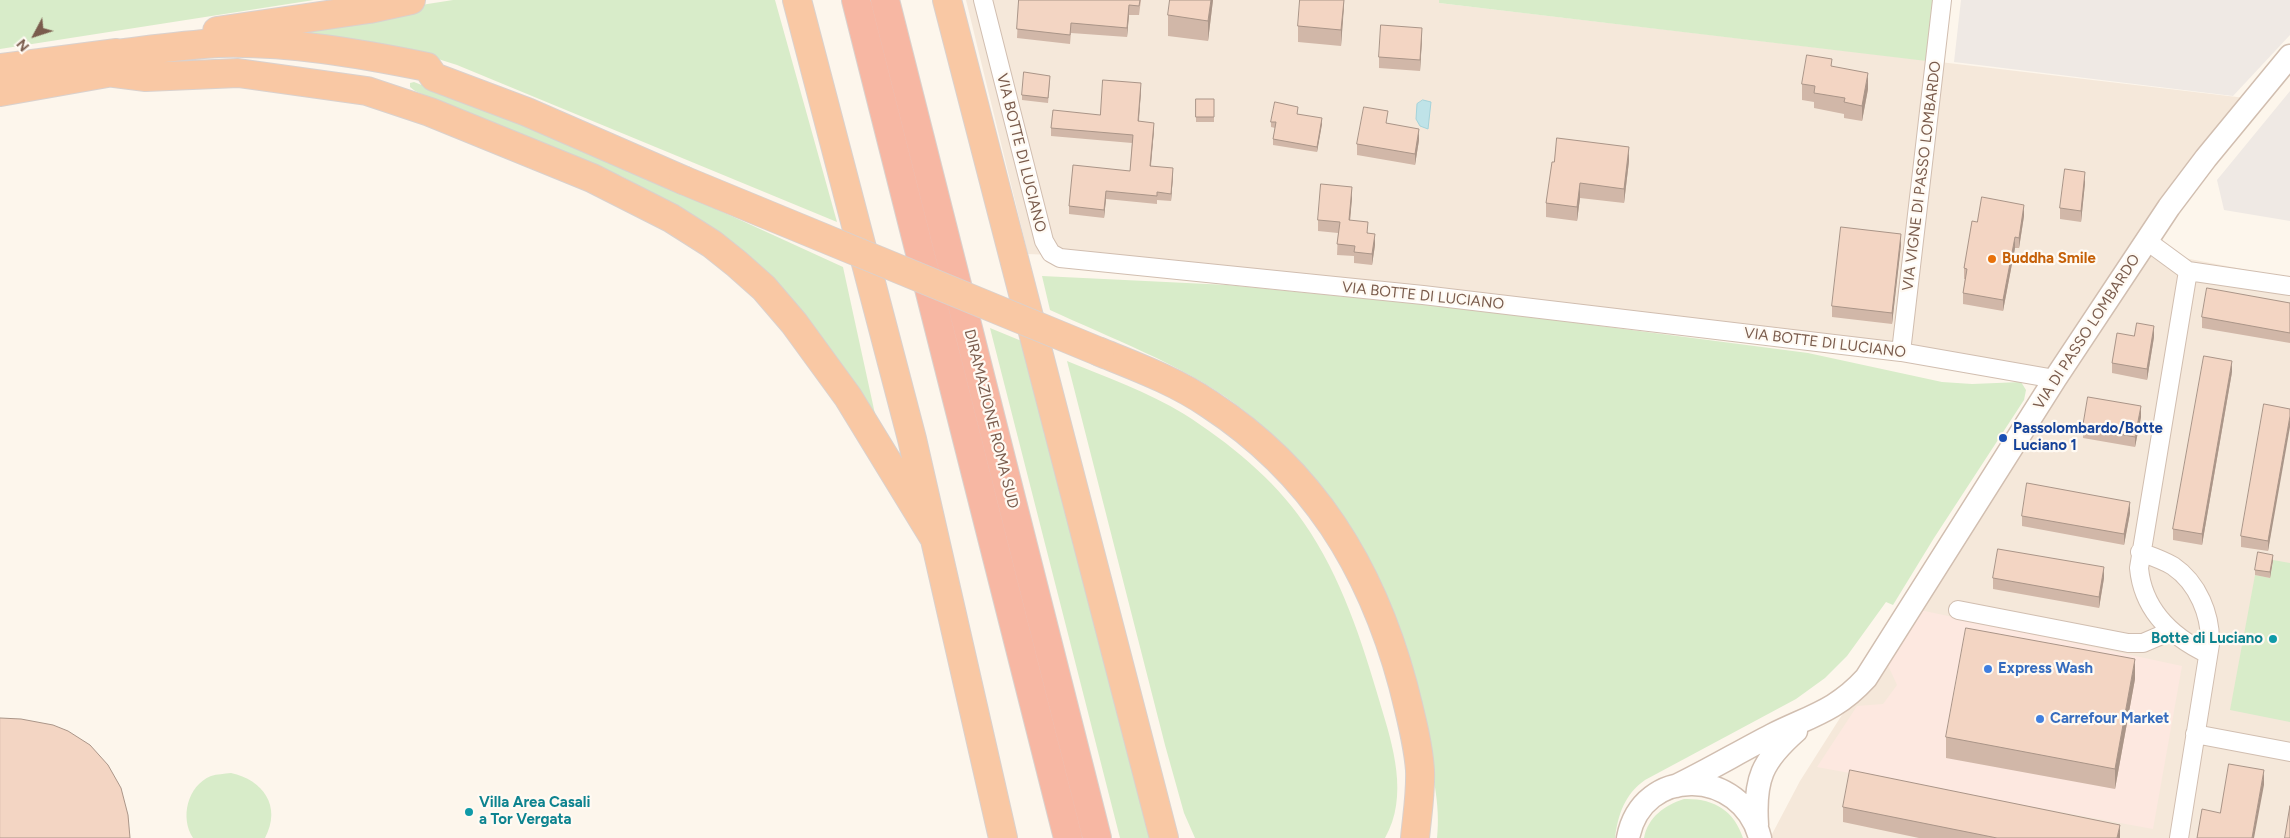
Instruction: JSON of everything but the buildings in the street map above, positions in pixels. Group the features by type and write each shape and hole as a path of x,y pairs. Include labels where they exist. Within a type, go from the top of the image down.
{"highway":[{"path":"0,92 111,63 139,42 369,9 411,0"},
{"path":"797,0 897,380 1004,838"},
{"name":"DIRAMAZIONE ROMA SUD","path":"856,0 1068,838"},
{"name":"DIRAMAZIONE ROMA SUD","path":"885,0 1097,838"},
{"path":"947,0 1164,838"},
{"path":"0,68 246,59 306,60 356,67 422,81 434,77 527,112 683,180 1100,352 1182,388 1228,417 1287,466 1328,517 1350,552 1371,592 1395,658 1410,714 1419,761 1416,826 1402,838"},
{"path":"111,63 146,77 238,73 360,89 430,112 584,175 630,196 671,218 712,244 737,264 764,288 794,323 848,397 933,536"},
{"path":"1144,757 1160,797 1182,838"}],"street":[{"name":"VIA BOTTE DI LUCIANO","path":"983,0 1044,241 1051,253 1060,258 1423,295 1901,352 2055,379"},
{"name":"VIA VIGNE DI PASSO LOMBARDO","path":"1901,352 1942,0"},
{"name":"VIA DI PASSO LOMBARDO","path":"1758,832 1756,792 1765,767 1783,742 1797,730 1846,698 1866,678 2055,379 2147,241 2206,158 2290,56"},
{"path":"2147,241 2188,271 2290,286"},
{"path":"2188,271 2140,552 2139,568 2145,594 2156,614 2170,631 2208,654"},
{"path":"2140,552 2172,566 2188,580 2195,589 2208,618 2210,638 2208,654 2179,838"},
{"path":"1958,610 2128,643 2143,643 2170,631"},
{"name":"VIA DI PASSO LOMBARDO","path":"1628,838 1634,821 1643,807 1656,795 1772,735 1826,710"},
{"path":"2195,734 2290,752"},
{"path":"1676,786 1698,783 1720,788 1739,800 1752,817 1758,832"}],"shaded area":[{"path":"966,0 1439,0 1439,3 2254,99 2142,250 2290,278 2290,838 1770,838 1800,781 2055,379 1053,255 1028,254"},
{"path":"1961,0 2290,0 2290,35 2233,96 1954,62"},
{"path":"2290,91 2290,221 2224,210 2217,180"},
{"path":"1920,610 2182,666 2153,829 1817,767 1857,706 1883,704 1897,685 1886,661"}],"green space":[{"path":"0,0 314,0 0,49"},
{"path":"453,0 775,0 837,222 457,65 413,51 297,32 300,24"},
{"path":"1439,0 1942,0 1935,62 1439,3"},
{"path":"414,82 523,125 630,171 843,267 875,414 872,417 679,208 623,177 415,91 410,87 410,83"},
{"path":"1042,276 1228,285 1470,309 1808,353 1942,382 1972,384 2021,382 2026,390 2024,400 1934,538 1893,605 1886,602 1847,656 1825,678 1796,699 1645,780 1632,792 1624,805 1618,821 1615,838 1437,838 1437,800 1425,738 1307,470 1254,418 1214,389 1169,364 1050,310"},
{"path":"990,328 1024,342 1150,838 1120,838"},
{"path":"1067,361 1127,385 1184,414 1201,425 1233,449 1279,491 1304,523 1317,543 1340,587 1366,656 1390,736 1394,754 1397,788 1392,822 1385,838 1195,838 1184,813 1165,745"},
{"path":"2273,560 2290,563 2290,722 2230,710 2255,575 2270,578"},
{"path":"231,773 242,776 252,782 266,796 270,805 271,815 270,826 265,838 193,838 187,821 188,803 191,795 196,787 211,776"},
{"path":"1684,799 1704,801 1721,808 1734,820 1743,838 1644,838 1649,824 1658,813 1664,808"}],"water":[{"path":"1423,100 1431,102 1428,129 1420,126 1416,119 1417,104"}],"place":[{"name":"Buddha Smile","path":"1992,259"},
{"name":"Passolombardo/Botte Luciano 1","path":"2003,438"},
{"name":"Botte di Luciano","path":"2273,639"},
{"name":"Express Wash","path":"1988,669"},
{"name":"Carrefour Market","path":"2040,719"},
{"name":"Villa Area Casali a Tor Vergata","path":"469,812"}]}
